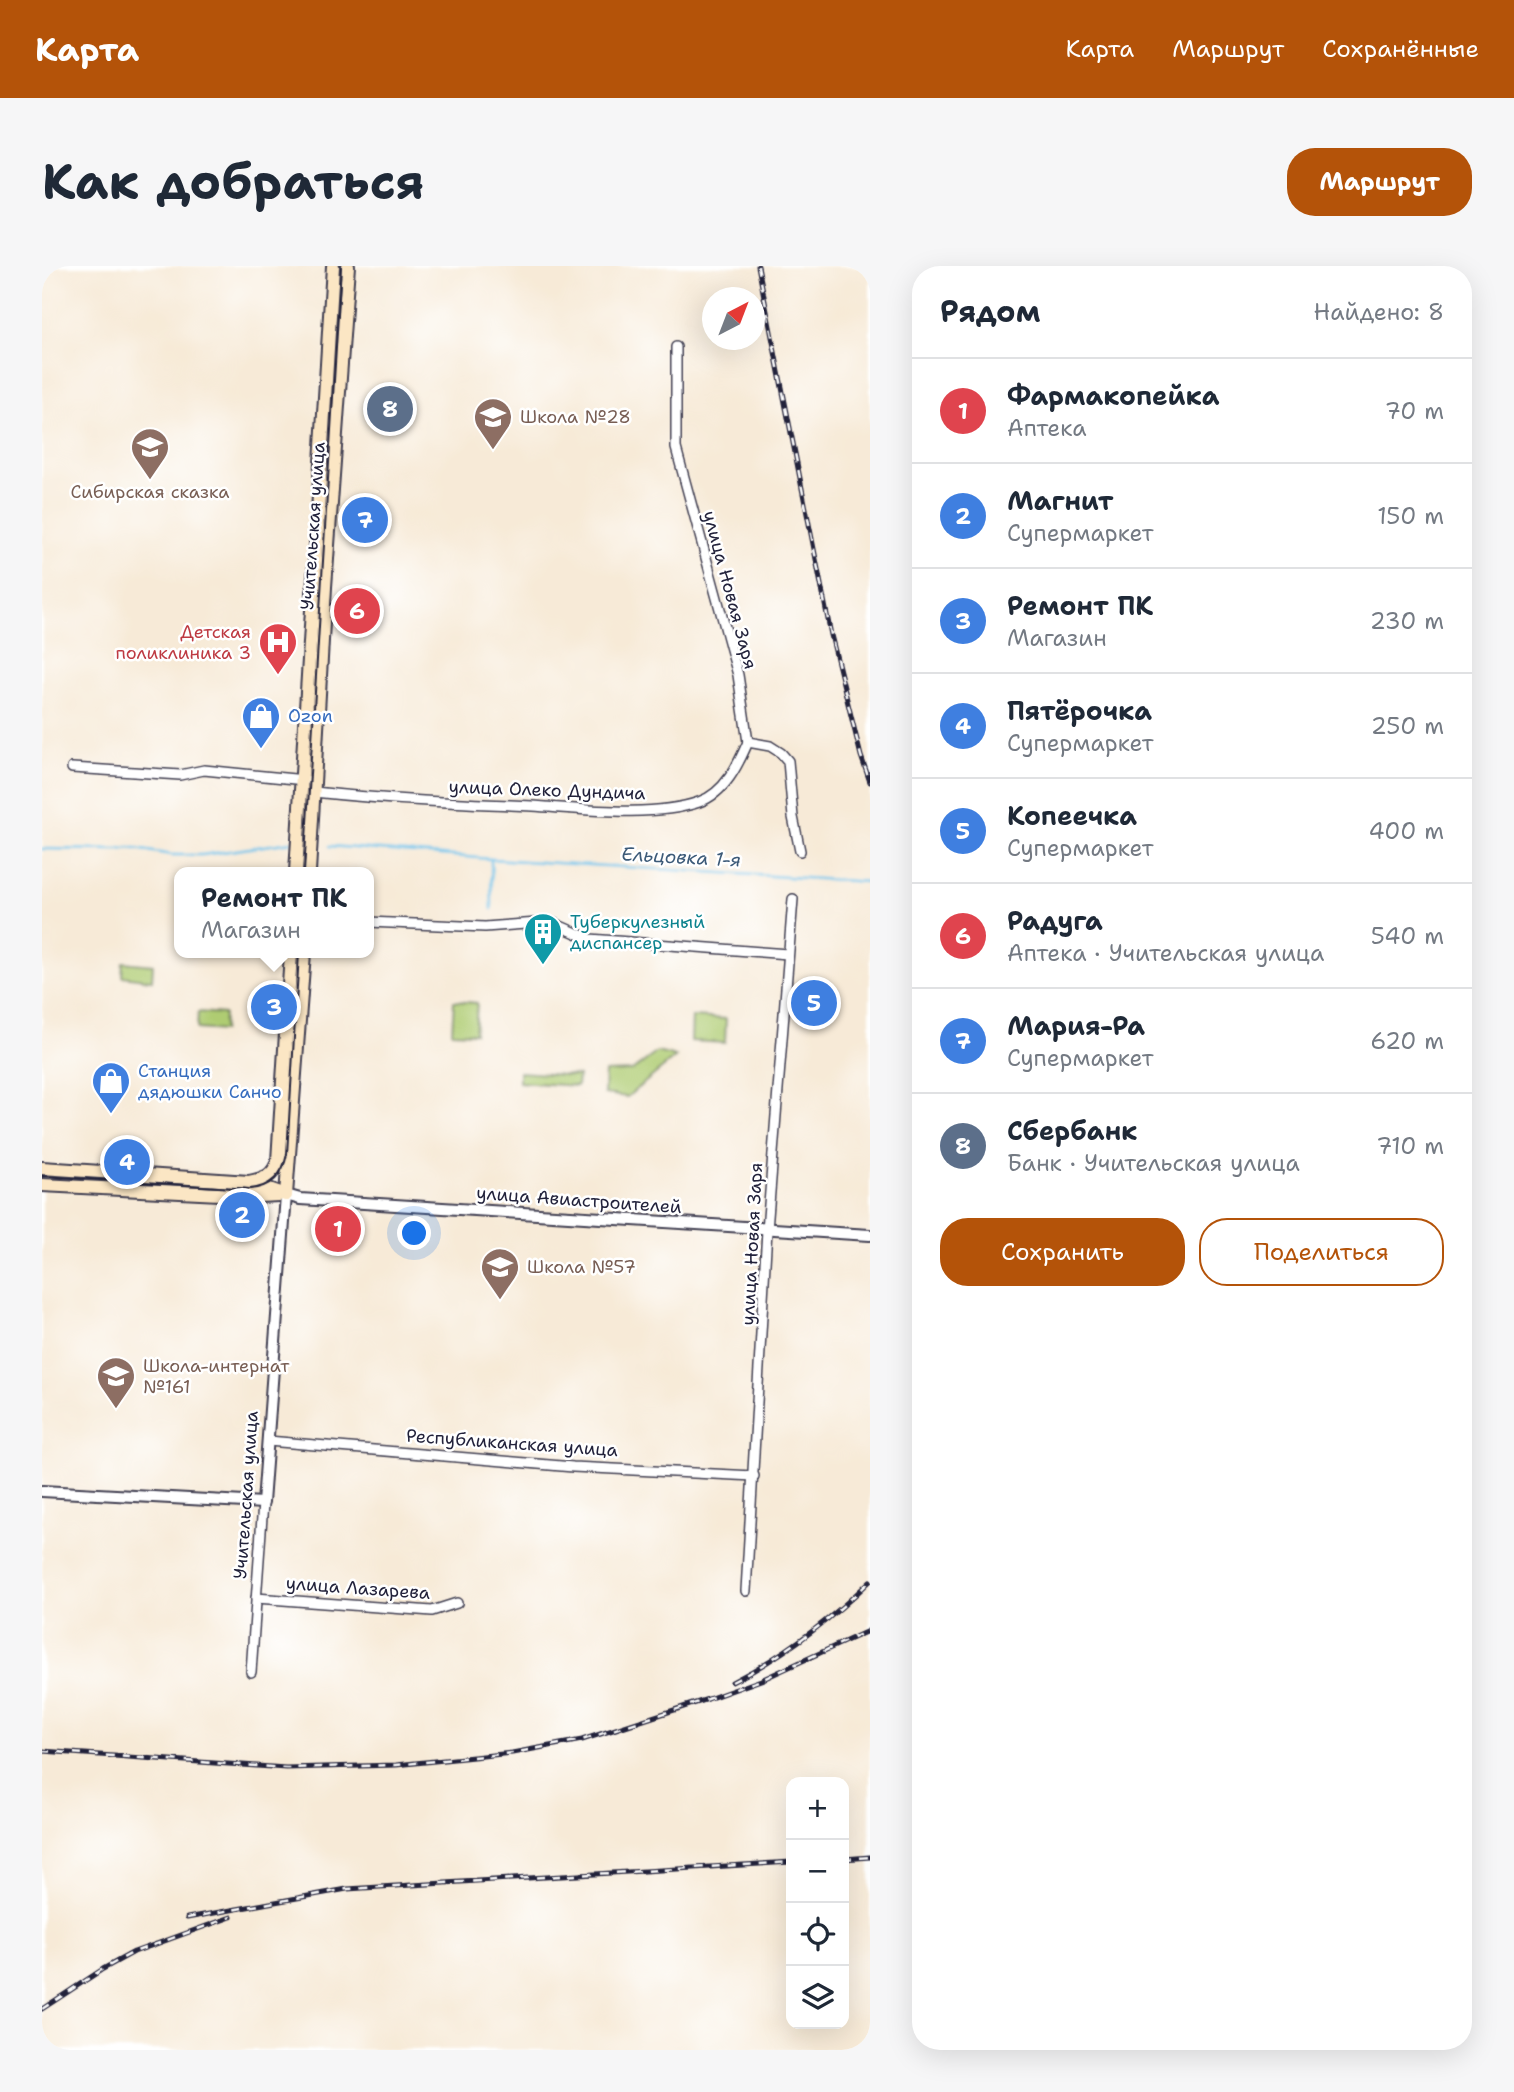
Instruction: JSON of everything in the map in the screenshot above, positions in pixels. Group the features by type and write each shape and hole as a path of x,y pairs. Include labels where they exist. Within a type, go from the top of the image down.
{"main road":[{"name":"Учительская улица","path":"309,867 310,784 332,266"},
{"name":"Учительская улица","path":"297,867 310,784 348,266"},
{"path":"249,1182 265,1179 275,1169 278,1161 291,958"},
{"name":"Учительская улица","path":"286,1195 304,958"},
{"name":"улица Авиастроителей","path":"42,1168 249,1182 286,1195"},
{"name":"Учительская улица","path":"275,1169 276,1178 286,1195"},
{"name":"улица Авиастроителей","path":"42,1185 259,1196 286,1195"}],"street":[{"name":"улица Новая Заря","path":"676,347 676,448 738,675 748,741"},
{"name":"улица Олеко Дундича","path":"72,768 180,775 204,770 310,784 394,799 556,808 667,809 700,802 721,788 737,766 748,741"},
{"path":"748,741 770,746 788,761 793,817 800,851"},
{"name":"улица Новая Заря","path":"747,1591 768,1230 793,899"},
{"path":"374,922 485,927 551,922 590,939 788,954"},
{"name":"улица Авиастроителей","path":"286,1195 300,1199 870,1235"},
{"name":"Учительская улица","path":"251,1672 286,1195"},
{"name":"Республиканская улица","path":"268,1441 573,1467 754,1476"},
{"path":"42,1491 264,1503"},
{"name":"улица Лазарева","path":"256,1598 432,1611 457,1603"}],"green space":[{"path":"123,962 153,965 152,980 122,976"},
{"path":"454,1001 477,1003 475,1033 452,1032"},
{"path":"198,1012 224,1014 223,1031 197,1029"},
{"path":"692,1017 726,1019 725,1043 691,1041"},
{"path":"657,1052 676,1057 627,1097 604,1094 605,1072 632,1071"},
{"path":"519,1072 578,1076 577,1086 519,1082"}],"waterway":[{"name":"Ельцовка 1-я","path":"42,849 130,848 172,855 202,855 291,842"},
{"name":"Ельцовка 1-я","path":"330,846 491,859 492,909"},
{"name":"Ельцовка 1-я","path":"491,859 869,882"}],"tram line":[{"path":"304,867 341,266"},
{"path":"42,1176 250,1189 264,1186 275,1179 287,1154 299,958"}],"railway":[{"path":"758,266 831,635 870,782"},
{"path":"732,1682 805,1637 870,1581"},
{"path":"42,1751 286,1768 396,1765 512,1753 582,1740 708,1699 761,1680 870,1630"},
{"path":"849,1859 870,1857"},
{"path":"187,1918 347,1889 786,1862"},
{"path":"42,2009 134,1952 231,1917"}],"place":[{"name":"Сбербанк","path":"390,409"},
{"name":"Школа №28","path":"493,451"},
{"name":"Сибирская сказка","path":"150,481"},
{"name":"Мария-Ра","path":"365,520"},
{"name":"Радуга","path":"357,611"},
{"name":"Детская поликлиника 3","path":"278,676"},
{"name":"Ozon","path":"261,750"},
{"name":"Туберкулезный диспансер","path":"543,966"},
{"name":"Копеечка","path":"814,1003"},
{"name":"Ремонт ПК","path":"274,1007"},
{"name":"Станция дядюшки Санчо","path":"111,1115"},
{"name":"Пятёрочка","path":"127,1162"},
{"name":"Магнит","path":"242,1215"},
{"name":"Фармакопейка","path":"338,1229"},
{"name":"Школа №57","path":"500,1301"},
{"name":"Школа-интернат №161","path":"116,1410"}]}
